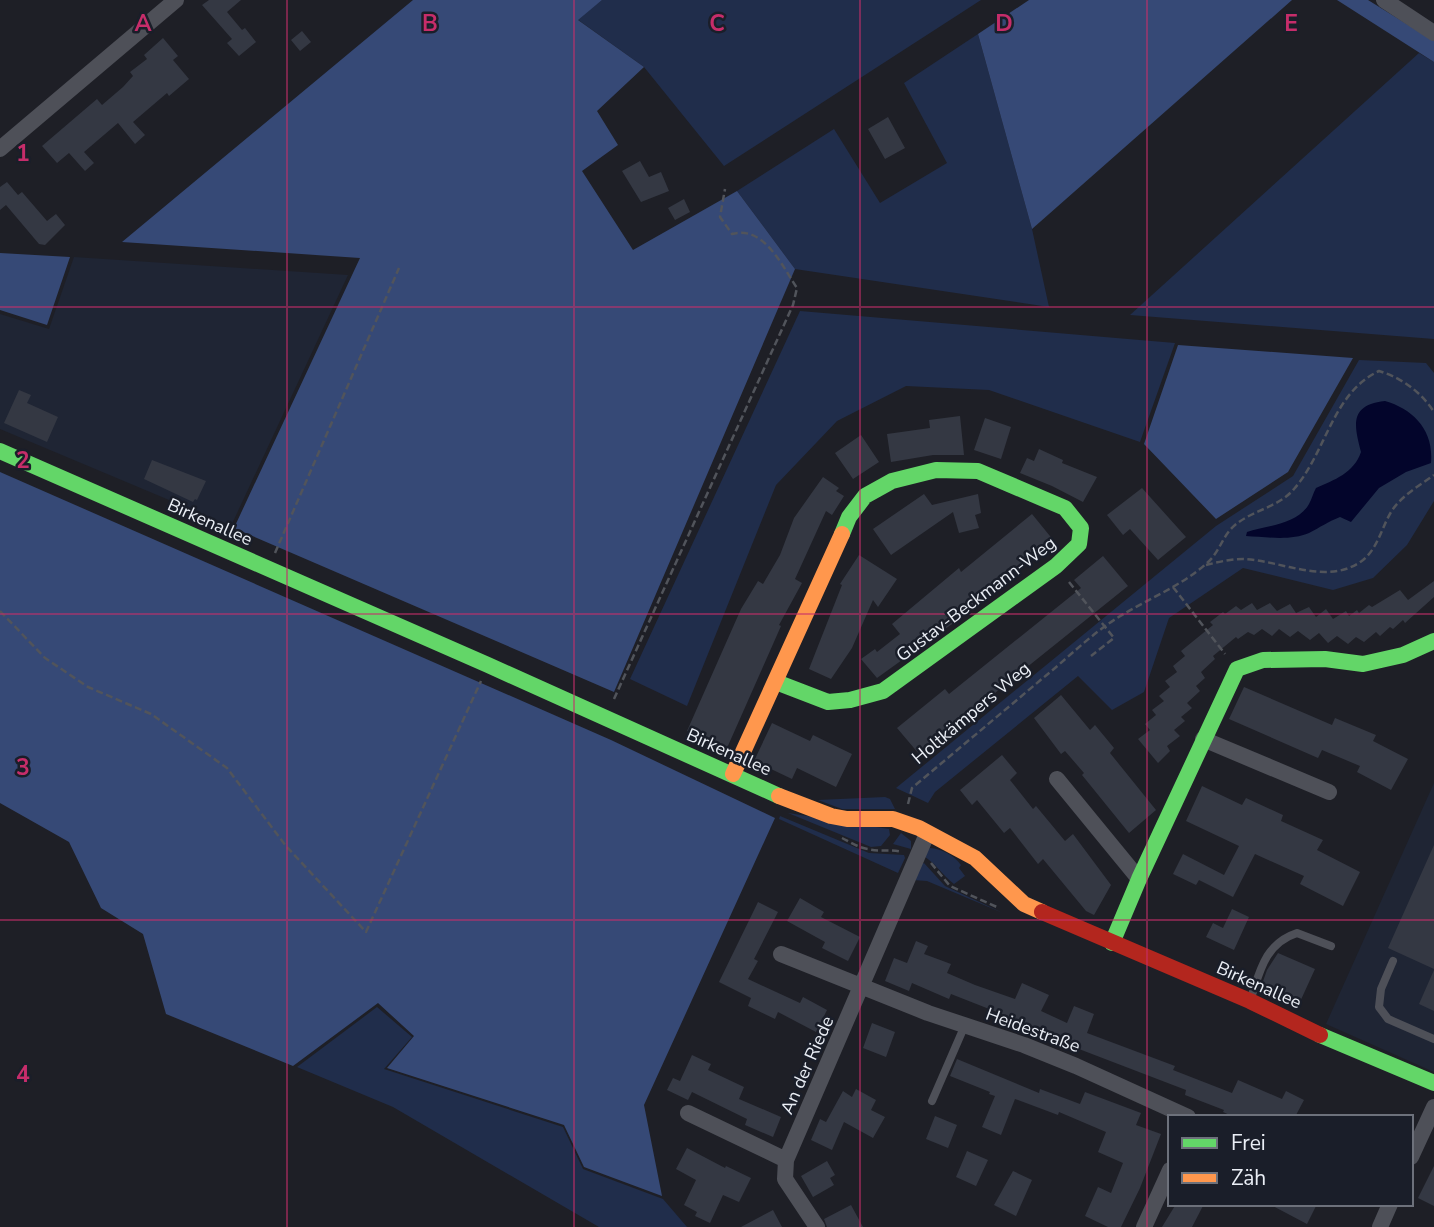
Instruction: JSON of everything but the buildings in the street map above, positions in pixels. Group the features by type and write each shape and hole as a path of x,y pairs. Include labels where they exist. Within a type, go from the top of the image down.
{"street":[{"path":"0,149 176,0"},
{"path":"1388,1 1434,33"},
{"name":"Birkenallee","path":"0,452 825,815 846,818 876,817 901,822 966,852 983,864 1024,904 1250,1001 1329,1040 1434,1083"},
{"name":"Gustav-Beckmann-Weg","path":"733,774 849,517 865,496 892,481 936,470 978,471 1065,508 1081,528 1079,544 1056,566 883,691 866,697 828,702 776,682"},
{"path":"1112,943 1203,738 1237,669 1263,660 1325,659 1363,664 1403,655 1434,641"},
{"path":"1203,738 1329,792"},
{"path":"1056,779 1139,879"},
{"name":"An der Riede","path":"786,1160 927,834"},
{"path":"781,954 863,986"},
{"name":"Heidestraße","path":"863,986 1076,1066 1184,1115"},
{"path":"1413,1153 1434,1107"},
{"path":"688,1113 786,1160 785,1179 817,1227"},
{"path":"1144,1227 1168,1174"},
{"path":"1380,1227 1389,1206"}],"lane":[{"path":"1250,1001 1274,944 1297,933 1331,946"},
{"path":"1393,961 1381,989 1379,1007 1388,1019 1434,1039"},
{"path":"932,1101 965,1025"}],"path":[{"path":"605,718 793,305 797,288 765,242 741,231 732,234 720,217 725,189"},
{"path":"268,569 399,268"},
{"name":"Holtkämpers Weg","path":"901,822 912,788 1105,626 1206,565 1234,526 1294,490 1334,419 1364,378 1380,371 1396,376 1414,390 1434,412"},
{"name":"Holtkämpers Weg","path":"1206,565 1243,559 1319,572 1336,571 1355,565 1370,553 1392,510 1401,499 1434,475"},
{"path":"1056,566 1114,638 1091,656"},
{"path":"1173,587 1237,669"},
{"path":"0,611 45,658 88,687 151,714 227,768 286,846 366,932 488,665"}],"shaded area":[{"path":"413,0 602,0 578,20 644,67 597,111 618,145 582,171 633,250 737,191 795,269 614,692 234,528 360,258 122,242"},
{"path":"602,0 981,0 724,166 644,67 577,19"},
{"path":"1029,0 1292,0 1032,229 978,34"},
{"path":"1337,0 1368,0 1434,41 1434,62"},
{"path":"978,34 1032,229 1049,307 795,269 737,191 834,129 880,203 947,163 904,83"},
{"path":"1419,53 1434,62 1434,339 1130,315"},
{"path":"0,253 70,257 47,325 0,310"},
{"path":"74,257 348,275 231,526 0,429 0,314 49,329"},
{"path":"800,311 1175,343 1140,442 989,390 906,386 837,421 776,485 687,706 630,679"},
{"path":"1178,345 1353,358 1288,472 1216,519 1144,444"},
{"path":"1359,360 1426,363 1434,373 1434,501 1407,545 1373,578 1333,590 1243,568 1169,618 1144,692 1112,710 1078,676 935,792 928,803 896,788 1216,526 1293,476"},
{"path":"1385,401 1404,409 1420,423 1429,441 1431,463 1406,472 1379,488 1351,522 1340,517 1309,533 1294,537 1246,536 1247,532 1297,516 1309,504 1316,488 1348,471 1361,452 1356,425 1360,412 1373,403"},
{"path":"0,472 611,740 775,818 644,1105 662,1196 584,1167 564,1125 387,1068 414,1036 378,1003 293,1066 166,1014 143,934 101,908 69,842 0,803"},
{"path":"1434,783 1434,1072 1326,1024"},
{"path":"890,799 895,809 842,809 818,800"},
{"path":"788,813 889,829 890,835 881,846 871,847"},
{"path":"780,816 869,853 904,855 905,858 898,873 779,819"},
{"path":"901,833 911,841 911,849 893,844"},
{"path":"930,848 955,858 965,876 954,884 922,855"},
{"path":"924,863 945,886 1003,913 927,881 913,880 919,865"},
{"path":"377,1007 412,1037 384,1069 563,1127 583,1169 663,1199 687,1227 599,1227 393,1107 297,1067"}],"traffic: fast":[{"path":"0,451 779,796"},
{"path":"776,682 828,702 850,700 883,691 1056,566 1079,544 1081,528 1065,508 978,471 936,470 892,481 865,496 849,517 842,534"},
{"path":"1112,943 1237,669 1263,660 1325,659 1363,664 1403,655 1434,641"},
{"path":"1320,1035 1434,1083"}],"traffic: slow":[{"path":"733,774 842,534"},
{"path":"779,796 831,816 847,819 893,819 919,828 975,858 1024,904 1042,912"}],"traffic: jam":[{"path":"1042,912 1250,1001 1320,1035"}]}
